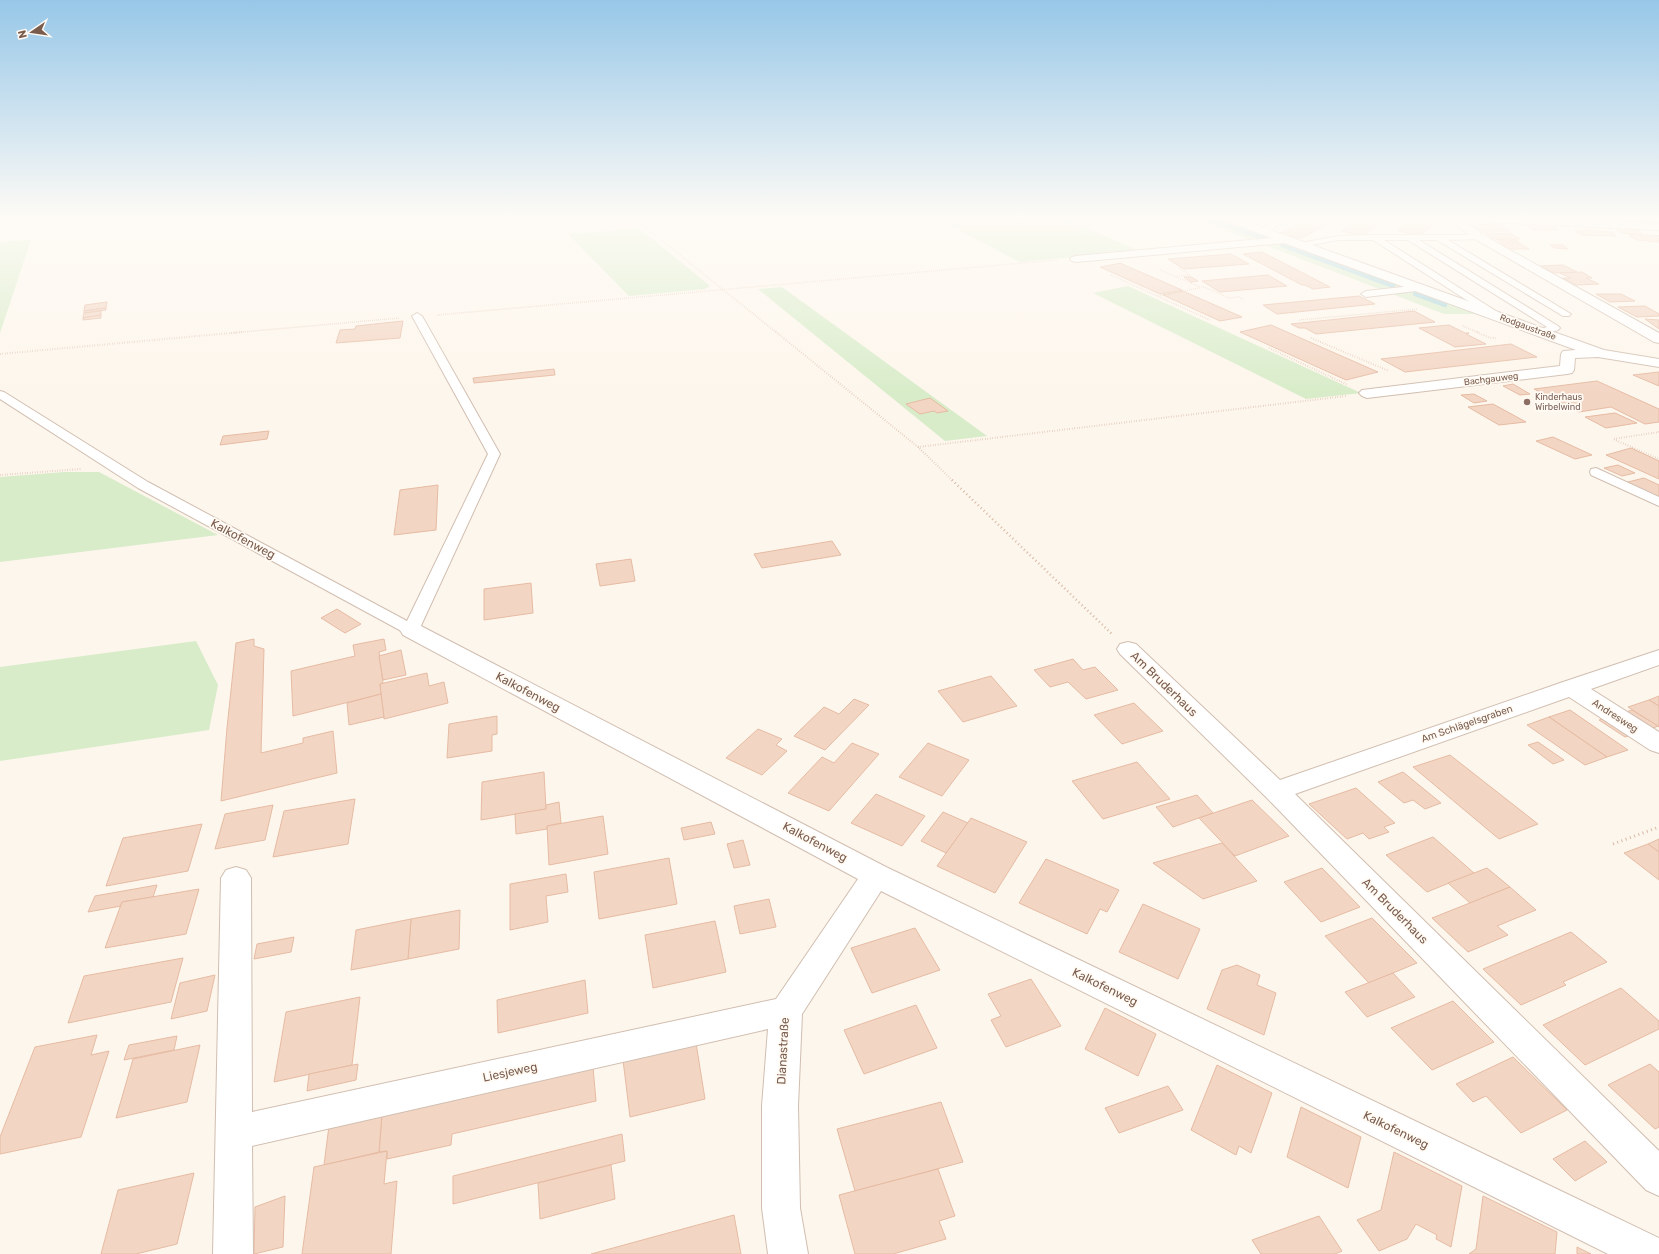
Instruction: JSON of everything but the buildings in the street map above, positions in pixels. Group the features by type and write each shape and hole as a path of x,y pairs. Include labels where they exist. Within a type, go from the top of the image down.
{"street":[{"name":"Rodgaustraße","path":"1392,278 1601,354 1659,363"},
{"path":"1551,278 1659,339"},
{"name":"Bachgauweg","path":"1367,393 1567,370 1568,354 1601,354"},
{"name":"Kalkofenweg","path":"411,630 876,875 1650,1254"},
{"name":"Am Bruderhaus","path":"1128,649 1276,791 1658,1175"},
{"name":"Am Schlägelsgraben","path":"1276,791 1659,657"},
{"name":"Andresweg","path":"1572,687 1659,744"},
{"name":"Dianastraße","path":"788,1254 781,1208 780,1106 786,1011 876,875"},
{"path":"232,1254 236,878"},
{"name":"Liesjeweg","path":"234,1132 786,1011"}],"lane":[{"path":"1436,278 1496,315"},
{"path":"1474,278 1555,328 1542,332"},
{"path":"1505,278 1566,314"},
{"path":"1366,294 1421,288"},
{"path":"411,630 494,454 418,316"},
{"name":"Kalkofenweg","path":"0,394 143,485 411,630"},
{"path":"1596,472 1659,502"}],"path":[{"path":"706,278 918,448 1128,649"},
{"path":"0,354 856,278"},
{"path":"1117,278 1210,320"},
{"path":"1179,278 1201,288"},
{"path":"1158,296 1204,287 1229,298 1239,297 1244,300"},
{"path":"1299,320 1422,308"},
{"path":"1311,338 1424,386"},
{"path":"1269,348 1367,393"},
{"path":"918,448 1367,393"},
{"path":"1659,432 1613,439 1659,459"},
{"path":"0,476 84,469 108,462"},
{"path":"1613,844 1659,826"}],"green space":[{"path":"0,278 18,278 0,333"},
{"path":"611,278 700,278 710,286 705,289 629,296"},
{"path":"1349,278 1385,278 1485,314 1444,314"},
{"path":"1128,286 1361,393 1306,399 1093,293"},
{"path":"782,287 987,436 945,441 758,289"},
{"path":"64,472 99,472 218,535 0,562 0,477"},
{"path":"196,641 218,685 209,730 0,761 0,667"}],"waterway":[{"path":"1370,278 1393,286"},
{"path":"1415,294 1445,305"}],"place":[{"name":"Kinderhaus Wirbelwind","path":"1527,402"}]}
